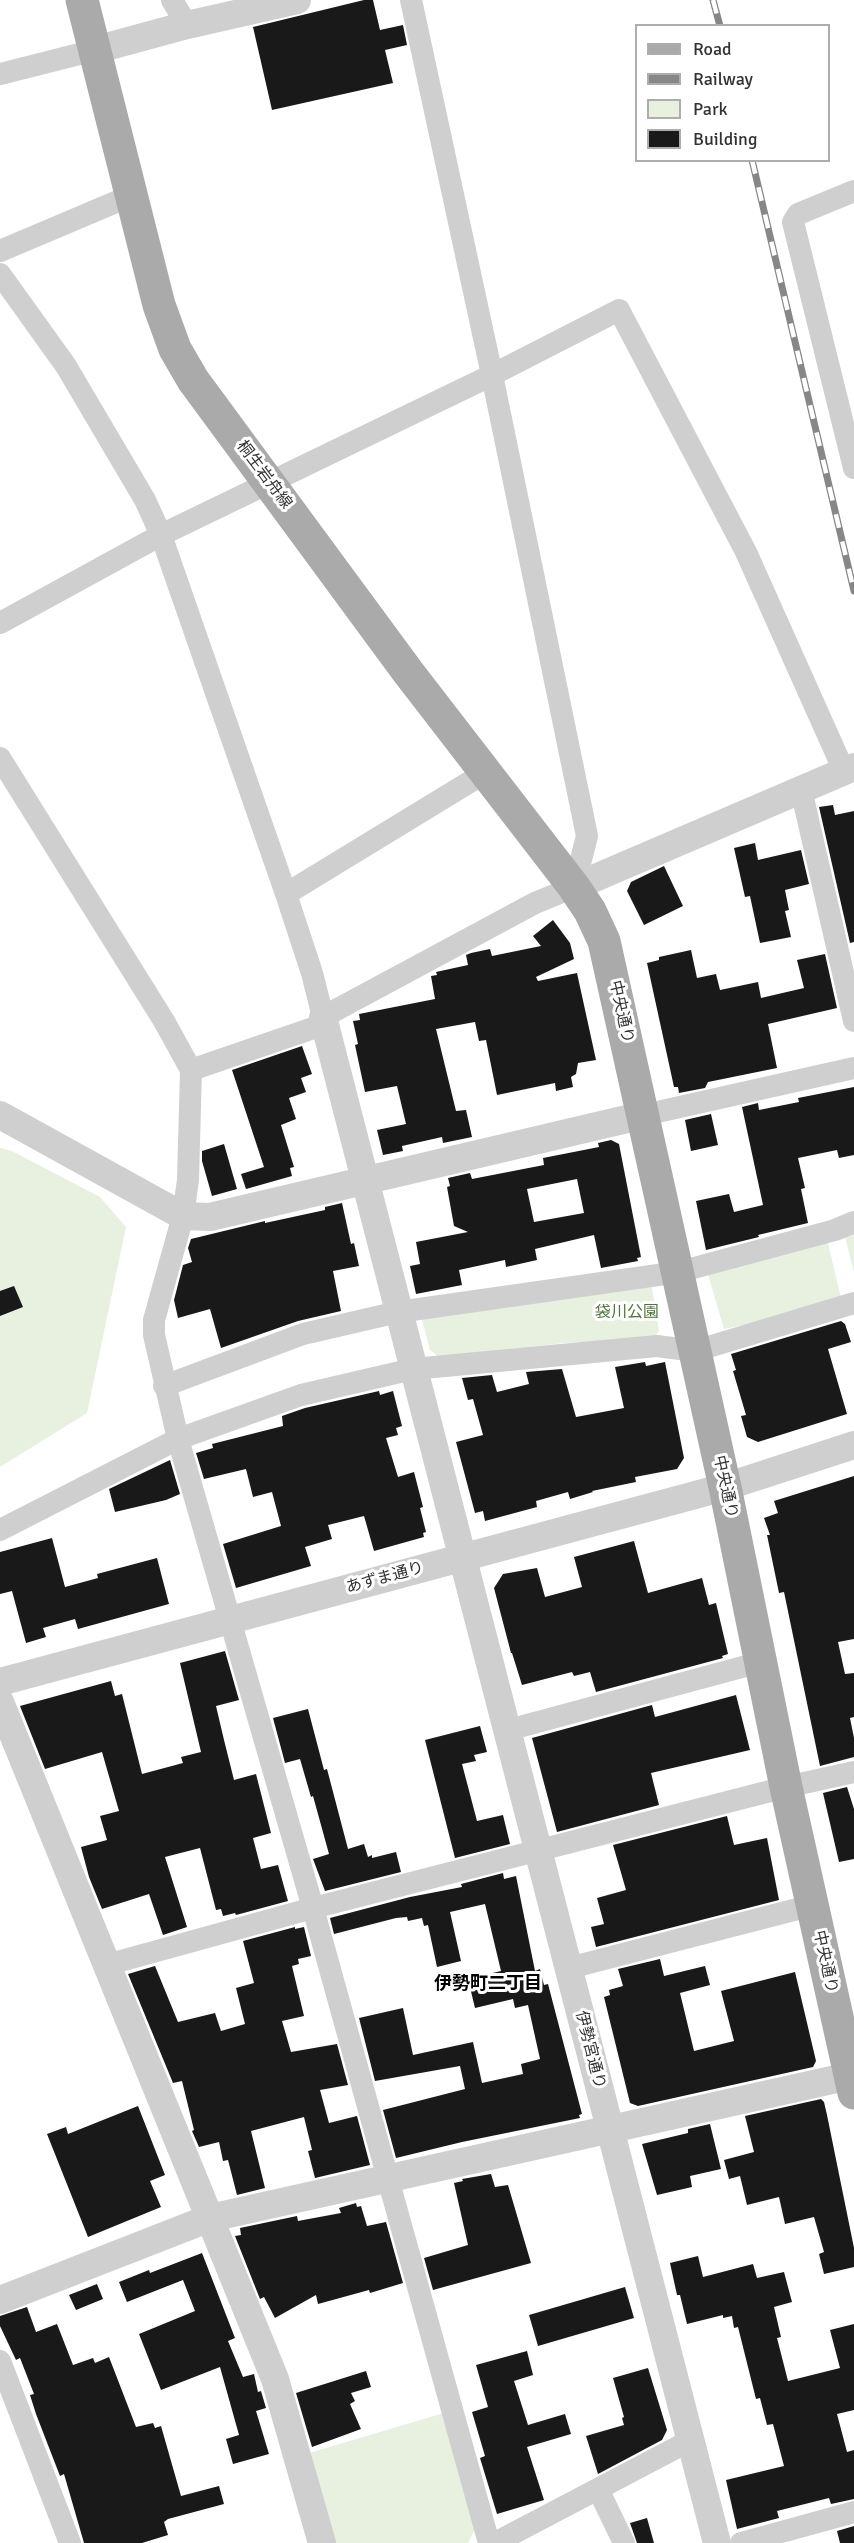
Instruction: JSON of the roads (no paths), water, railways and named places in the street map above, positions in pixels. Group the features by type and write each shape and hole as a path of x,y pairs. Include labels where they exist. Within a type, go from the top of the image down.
{"main road":[{"name":"桐生岩舟線","path":"82,0 159,305 175,349 193,380 408,672 574,887"},
{"name":"中央通り","path":"574,887 590,911 604,941 726,1487 786,1787 853,2081"}],"street":[{"path":"172,0 187,25"},
{"path":"0,74 187,25 297,0"},
{"path":"411,0 492,375 587,836 574,887"},
{"path":"854,191 798,214 793,222 851,439 854,468"},
{"path":"0,250 130,196"},
{"path":"0,274 66,366 145,500 161,535 286,894 312,973 324,1020"},
{"path":"0,623 161,535 268,481 492,375 619,310 746,552 849,769 535,903 324,1020 191,1070"},
{"path":"0,758 152,1001 191,1070 188,1180 183,1216 154,1320 154,1335 164,1386 389,2178 489,2543"},
{"path":"286,894 486,772"},
{"path":"801,789 854,1021"},
{"name":"伊勢宮通り","path":"324,1020 717,2543"},
{"path":"0,1115 183,1216 210,1218 365,1179 854,1068"},
{"path":"164,1386 303,1334 398,1312 679,1272 835,1230 854,1222"},
{"path":"0,1530 178,1439 301,1395 413,1369 657,1346 695,1351 854,1303"},
{"name":"あずま通り","path":"0,1682 726,1487 854,1445"},
{"path":"508,1730 761,1662"},
{"path":"0,1702 275,2379 322,2543"},
{"path":"106,1965 313,1908 786,1787 854,1772"},
{"path":"569,1968 813,1905"},
{"path":"0,2300 210,2218 610,2130 853,2081"},
{"path":"0,2361 70,2543"},
{"path":"495,2543 691,2440"},
{"path":"598,2489 624,2543"},
{"path":"741,2543 854,2512"}],"railway":[{"path":"713,0 719,24"},
{"path":"752,162 854,591"}],"district":[{"name":"伊勢町二丁目","path":"488,1984"}],"park label":[{"name":"袋川公園","path":"627,1313"}]}
